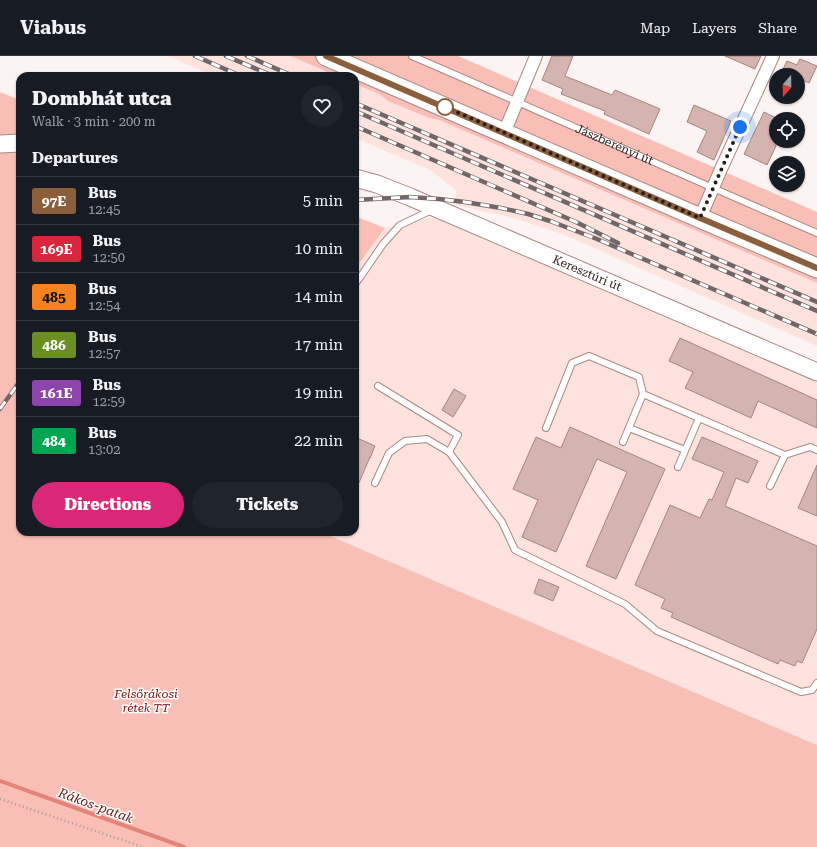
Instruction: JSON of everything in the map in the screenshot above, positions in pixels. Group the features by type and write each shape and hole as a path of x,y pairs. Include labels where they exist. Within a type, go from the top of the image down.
{"main road":[{"path":"326,56 817,268"},
{"path":"0,144 16,143"},
{"name":"Keresztúri út","path":"359,179 377,184 817,372"}],"street":[{"path":"504,133 536,56"},
{"path":"700,218 773,56"}],"lane":[{"name":"Jászberényi út","path":"412,56 817,233"},
{"path":"359,279 383,244 400,225 436,209"},
{"path":"546,428 572,363 589,356 639,378 643,394 623,442"},
{"path":"378,386 458,435 449,452"},
{"path":"643,394 785,455 810,447 817,450"},
{"path":"678,467 699,418"},
{"path":"629,428 684,450"},
{"path":"375,483 389,453 405,441 427,439 449,452 502,522 515,550 625,604 657,631 801,692 812,690 817,683"},
{"path":"770,486 785,455"}],"path":[{"path":"0,799 143,847"}],"shaded area":[{"path":"168,56 290,56 328,72 205,72"},
{"path":"359,86 379,94 388,101 429,118 439,120 817,283 817,346 562,234 517,219 456,205 456,190 430,170 359,140"},
{"path":"438,216 817,380 817,745 330,536 359,536 359,264 385,228"}],"green space":[{"path":"290,56 458,56 817,212 817,283 439,120 429,118 388,101 379,94 359,86 359,72 328,72"},
{"name":"Felsőrákosi rétek TT","path":"0,92 16,98 16,536 330,536 817,745 817,847 0,847"},
{"path":"359,218 385,228 359,264"}],"building":[{"path":"552,56 573,56 565,76 612,95 615,90 660,109 649,134 604,114 605,111 561,94 563,89 542,80"},
{"path":"725,56 761,56 755,69"},
{"path":"800,59 817,66 809,83 805,81 805,68 784,68 787,61 797,65"},
{"path":"694,105 731,121 714,160 697,152 707,131 687,122"},
{"path":"764,112 769,114 769,148 775,148 771,156 769,156 767,165 744,154"},
{"path":"680,338 817,400 817,428 758,401 751,418 685,388 693,372 669,361"},
{"path":"454,389 466,396 453,417 442,410"},
{"path":"570,427 665,469 616,579 586,566 627,472 597,459 556,552 522,537 538,500 513,489 536,437 561,448"},
{"path":"702,437 758,461 748,483 736,478 725,506 817,546 817,629 802,663 797,661 795,666 780,660 778,664 671,617 673,613 661,608 665,599 635,585 670,505 700,518 709,499 712,500 724,472 692,459"},
{"path":"359,439 375,446 359,483"},
{"path":"817,465 817,516 798,508"},
{"path":"539,579 559,587 553,601 534,593"}],"waterway":[{"name":"Rákos-patak","path":"0,781 184,847"}],"railway":[{"path":"195,56 232,72"},
{"path":"226,56 264,72"},
{"path":"247,56 284,72"},
{"path":"359,105 817,302"},
{"path":"359,113 817,311"},
{"path":"359,128 576,222 618,243"},
{"path":"359,200 410,197 439,199 501,208 528,214 597,239 817,334"},
{"path":"0,409 16,387"}],"bus line":[{"name":"97E","path":"326,56 817,268"}],"route":[{"path":"445,107 700,218 740,127"}]}
